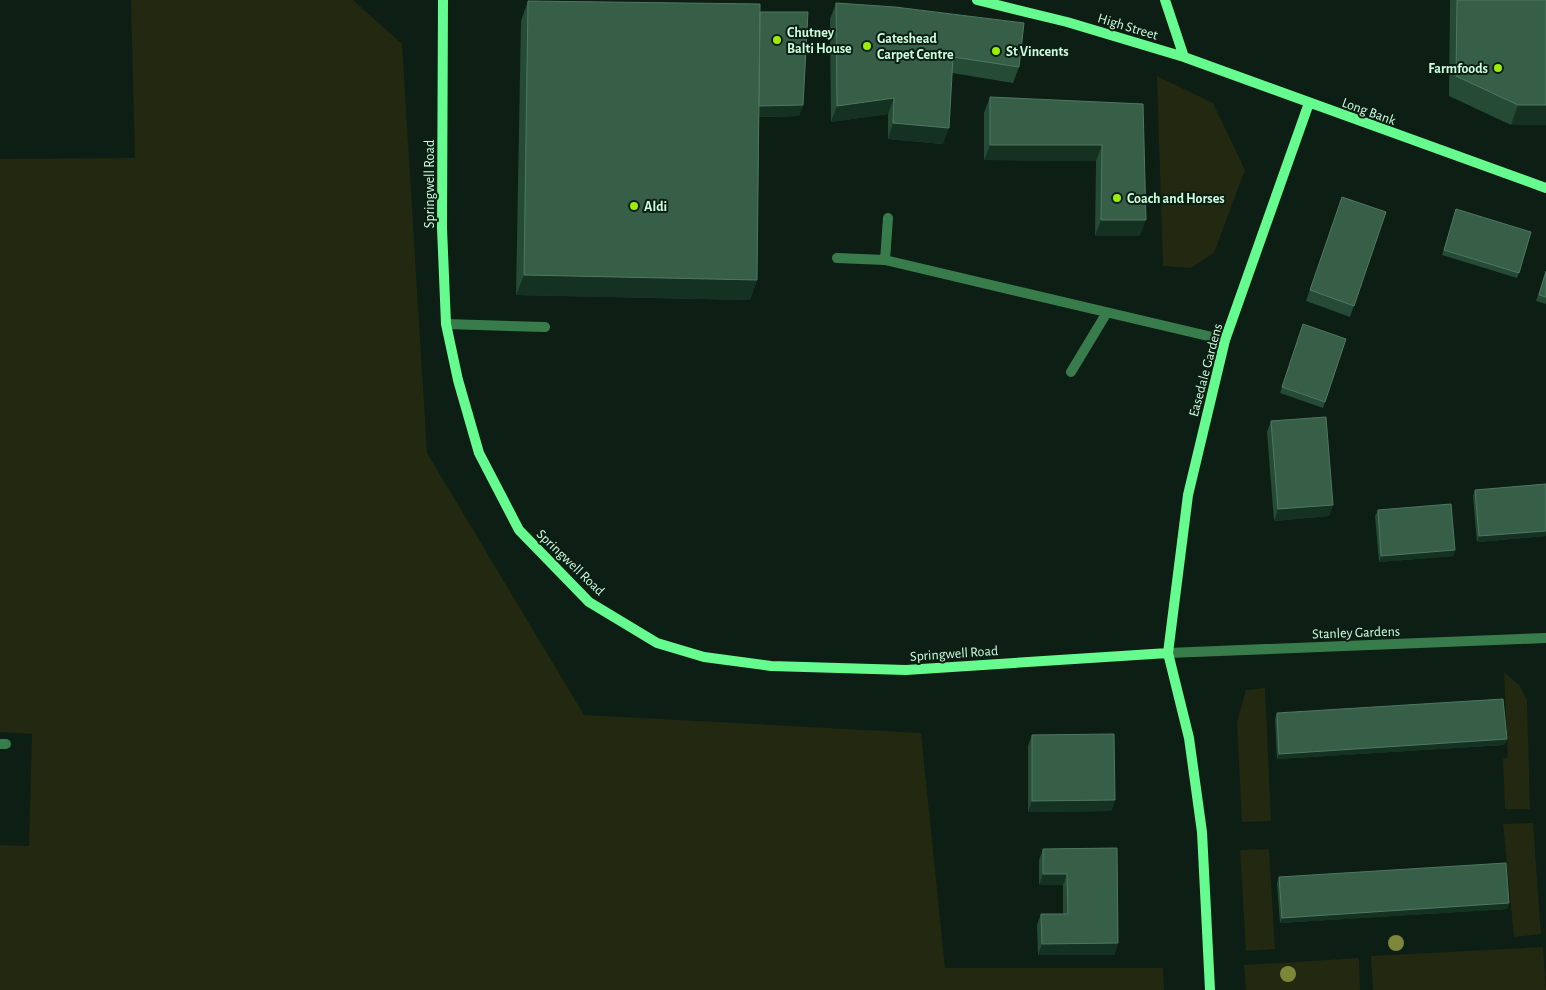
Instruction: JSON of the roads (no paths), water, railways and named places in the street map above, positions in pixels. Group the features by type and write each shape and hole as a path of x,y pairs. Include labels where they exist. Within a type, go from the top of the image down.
{"main road":[{"name":"Springwell Road","path":"443,0 442,228 446,324 458,380 479,453 519,530 589,602 657,643 704,657 771,666 906,670 1168,653"},
{"name":"High Street","path":"977,0 1067,22 1184,57"},
{"path":"1165,0 1184,57"},
{"name":"Long Bank","path":"1184,57 1308,104 1546,188"},
{"name":"Easedale Gardens","path":"1168,653 1188,495 1225,340 1308,104"},
{"path":"1168,653 1189,738 1202,832 1210,990"}],"street":[{"path":"885,260 888,218"},
{"path":"837,258 885,260 1106,314 1225,340"},
{"path":"1071,372 1106,314"},
{"path":"446,324 545,327"},
{"name":"Stanley Gardens","path":"1168,653 1546,638"}],"place":[{"name":"Chutney Balti House","path":"777,40"},
{"name":"Gateshead Carpet Centre","path":"867,46"},
{"name":"St Vincents","path":"996,51"},
{"name":"Farmfoods","path":"1498,68"},
{"name":"Coach and Horses","path":"1117,198"},
{"name":"Aldi","path":"634,206"}]}
